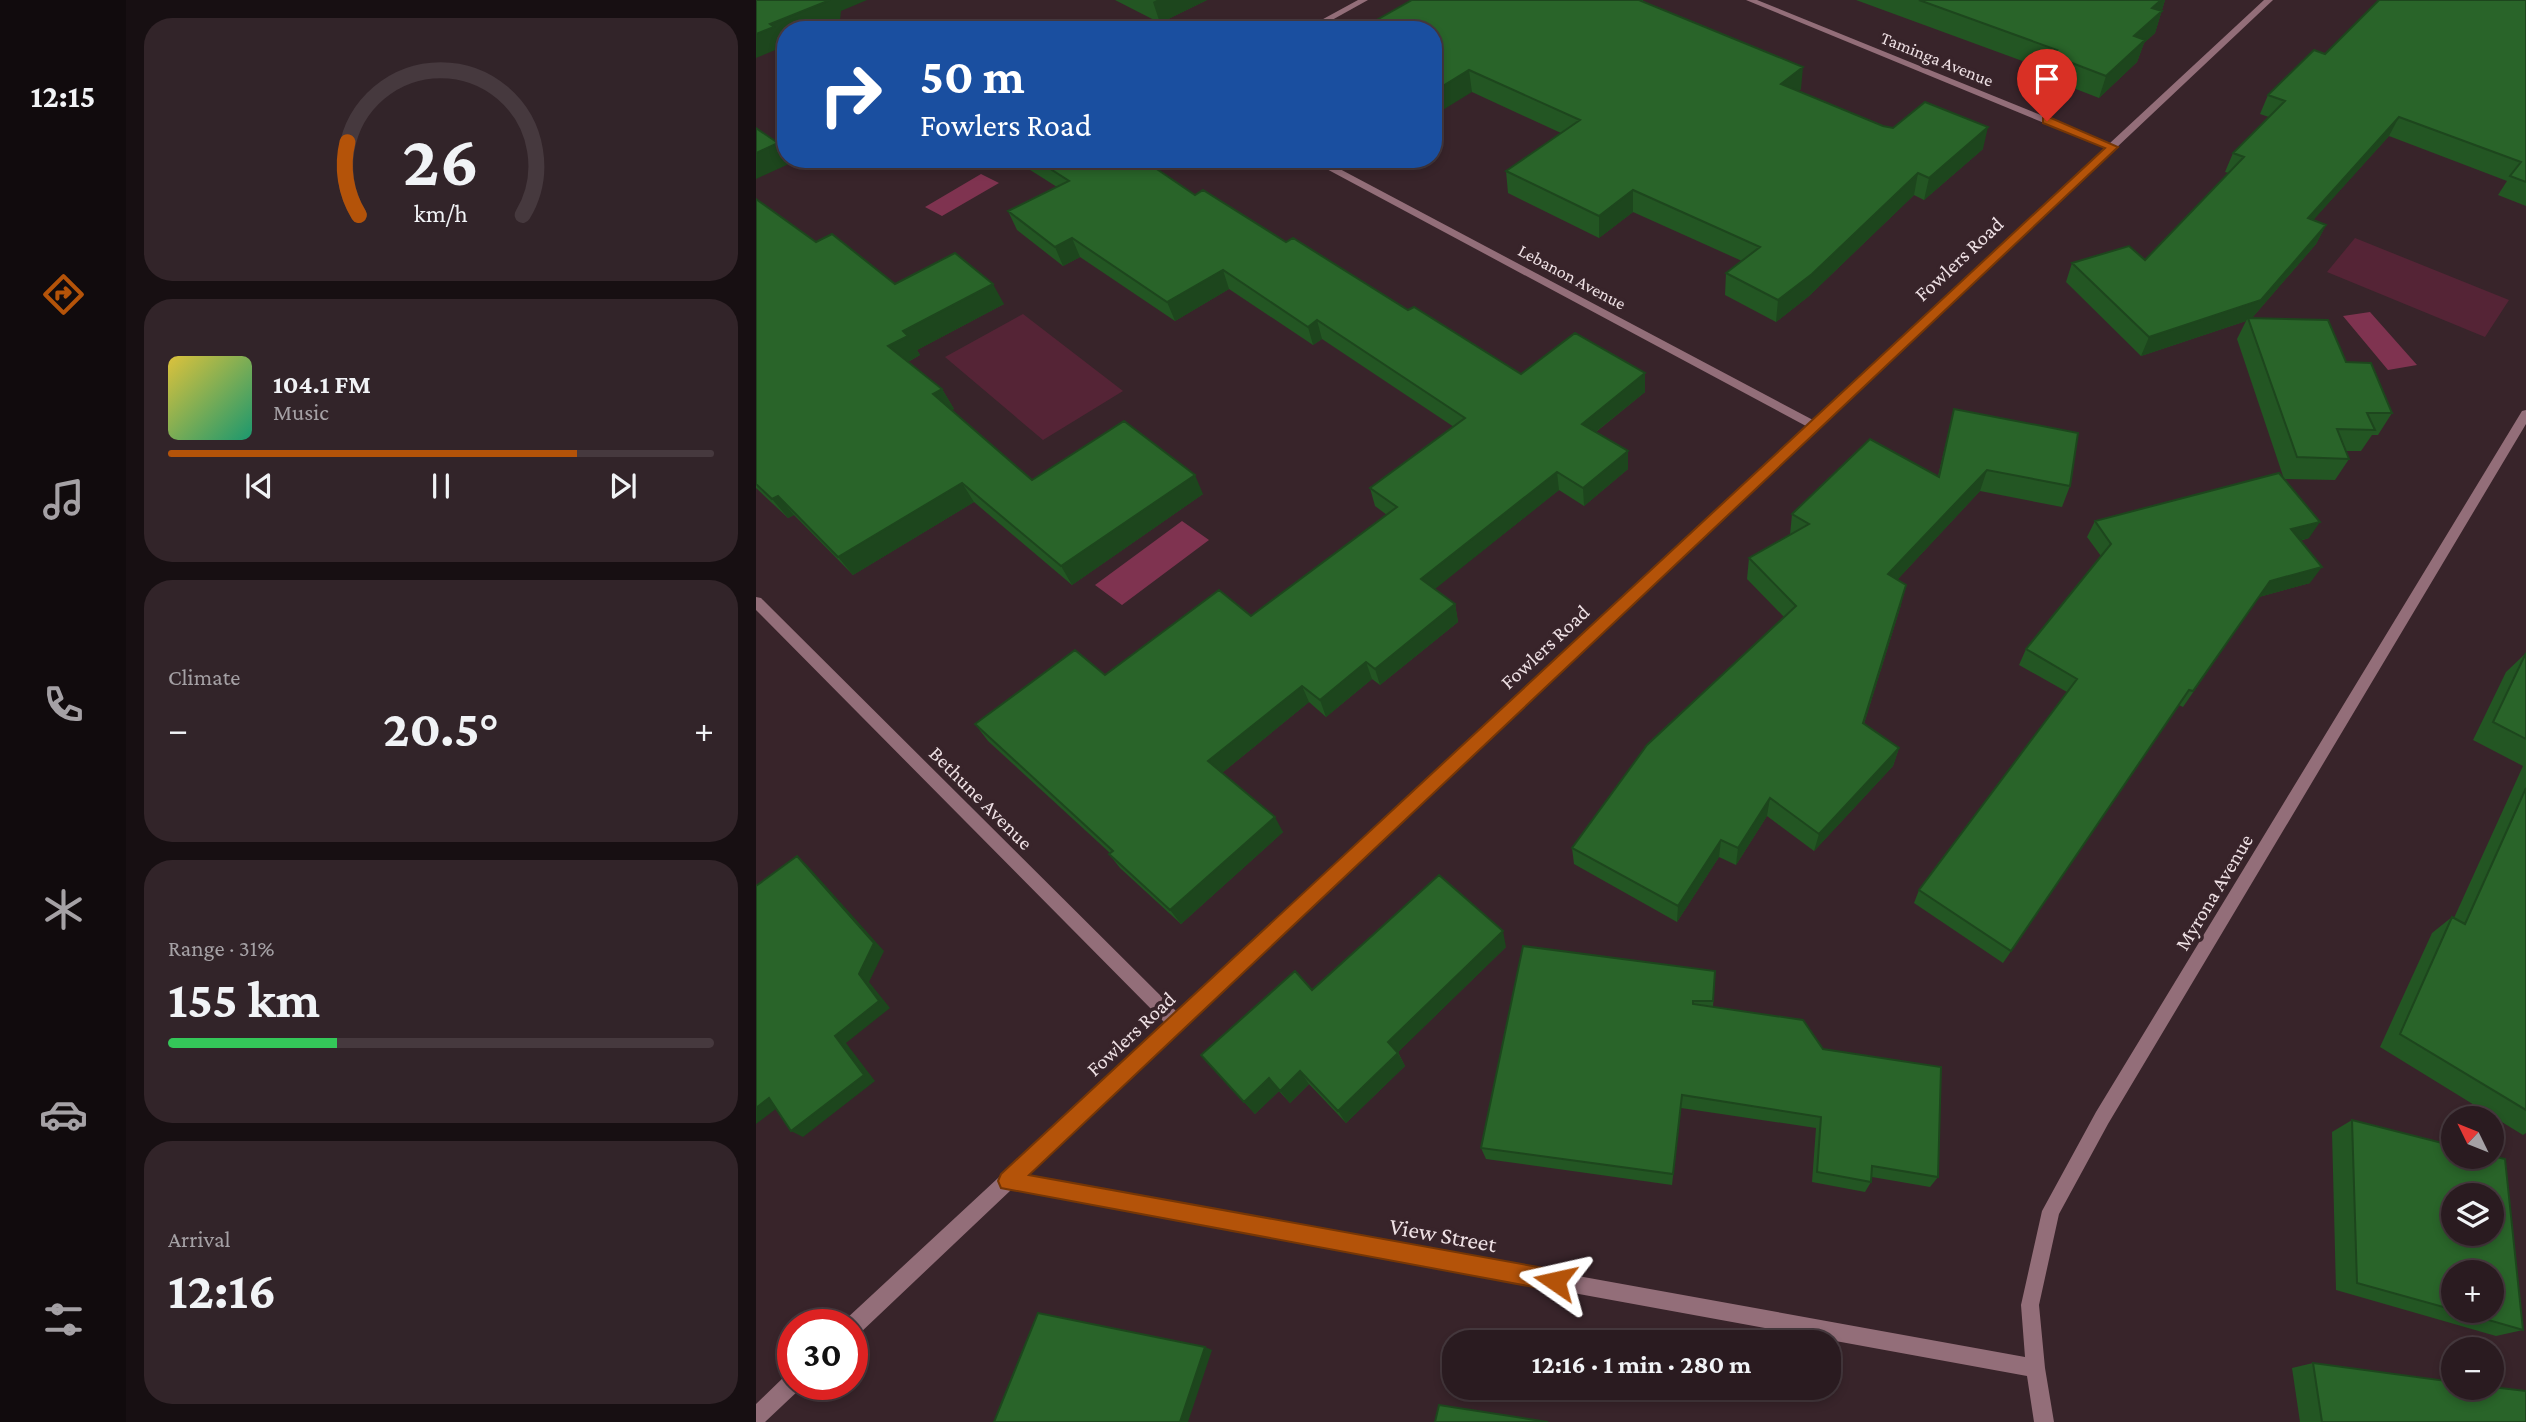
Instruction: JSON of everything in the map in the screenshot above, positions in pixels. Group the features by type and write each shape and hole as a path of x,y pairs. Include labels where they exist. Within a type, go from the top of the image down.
{"street":[{"path":"1324,21 1364,0"},
{"name":"Taminga Avenue","path":"1750,0 2112,147"},
{"name":"Fowlers Road","path":"868,1312 2269,0"},
{"name":"Lebanon Avenue","path":"1330,168 1814,425"},
{"name":"Myrona Avenue","path":"2044,1422 2035,1368 2030,1305 2051,1211 2102,1118 2526,414"},
{"name":"Bethune Avenue","path":"756,601 1176,1023"},
{"name":"View Street","path":"1008,1181 2035,1368"},
{"path":"756,1417 777,1397"}],"shaded area":[{"path":"981,174 999,183 942,216 925,207"},
{"path":"2355,238 2509,300 2485,337 2327,272"},
{"path":"2370,312 2417,365 2388,370 2343,316"},
{"path":"1023,314 1123,391 1043,440 945,357"},
{"path":"1182,521 1209,540 1122,605 1095,585"}],"building":[{"path":"756,0 830,0 770,24 774,27 756,34"},
{"path":"1412,0 1639,0 1803,67 1781,84 1883,126 1893,128 1925,102 1988,127 1929,178 1918,173 1812,274 1778,300 1726,273 1760,247 1633,190 1599,216 1506,171 1580,120 1469,70 1442,86 1442,21 1375,21"},
{"path":"1919,0 2161,0 2152,8 2162,11 2134,36 2145,40 2106,76 2051,55 2057,50"},
{"path":"2379,0 2526,0 2526,182 2510,176 2521,162 2399,117 2308,218 2326,225 2261,300 2149,337 2072,263 2129,246 2145,260 2244,157 2233,153 2285,101 2268,95 2314,50 2325,54"},
{"path":"756,128 777,143 756,153"},
{"path":"1049,168 1155,168 1195,195 1203,190 1286,242 1293,238 1408,310 1414,307 1521,374 1575,333 1645,373 1582,424 1628,451 1583,488 1557,472 1421,579 1455,604 1375,669 1366,662 1320,700 1302,686 1208,761 1275,817 1170,910 1109,854 1113,851 975,724 1075,650 1105,675 1219,590 1251,616 1397,507 1370,488 1465,418 1317,320 1308,327 1223,270 1167,302 1072,238 1055,247 1008,211 1069,181"},
{"path":"756,199 816,242 832,234 895,284 955,253 993,284 903,331 908,336 888,346 942,389 933,394 1032,480 1124,421 1195,475 1061,566 962,483 838,557 778,496 772,499 756,484"},
{"path":"2248,318 2328,320 2346,362 2371,363 2392,413 2367,413 2375,430 2337,429 2349,459 2297,457"},
{"path":"1954,409 2078,433 2070,486 1987,470 1888,574 1906,585 1863,723 1899,748 1819,834 1770,798 1738,848 1721,840 1678,906 1572,848 1647,745 1796,606 1749,558 1809,524 1792,514 1870,439 1939,477"},
{"path":"2279,473 2320,522 2291,529 2322,567 2270,581 2193,691 2189,690 2011,951 1919,890 2077,679 2026,649 2111,544 2095,521"},
{"path":"2526,653 2526,739 2493,722"},
{"path":"2526,788 2526,1110 2400,1034 2452,917 2465,924"},
{"path":"797,856 874,943 859,974 879,1001 835,1036 864,1075 791,1131 769,1098 756,1108 756,886"},
{"path":"1439,875 1503,931 1388,1042 1398,1053 1338,1111 1300,1071 1280,1091 1269,1078 1244,1102 1201,1055 1295,971 1312,990"},
{"path":"1523,946 1715,971 1713,1001 1693,1001 1693,1004 1803,1020 1823,1049 1941,1067 1938,1177 1872,1166 1871,1182 1817,1172 1821,1117 1682,1095 1673,1174 1481,1148"},
{"path":"2352,1120 2441,1143 2441,1169 2504,1169 2505,1159 2523,1330 2499,1323 2504,1323 2504,1260 2441,1260 2441,1306 2357,1283"},
{"path":"1038,1313 1205,1347 1180,1422 994,1422"},
{"path":"2313,1363 2441,1380 2441,1400 2504,1400 2504,1388 2526,1391 2526,1422 2322,1422"},
{"path":"1439,1405 1548,1422 1435,1422"}],"route":[{"path":"1555,1281 1008,1181 2112,147 2047,121"}]}
